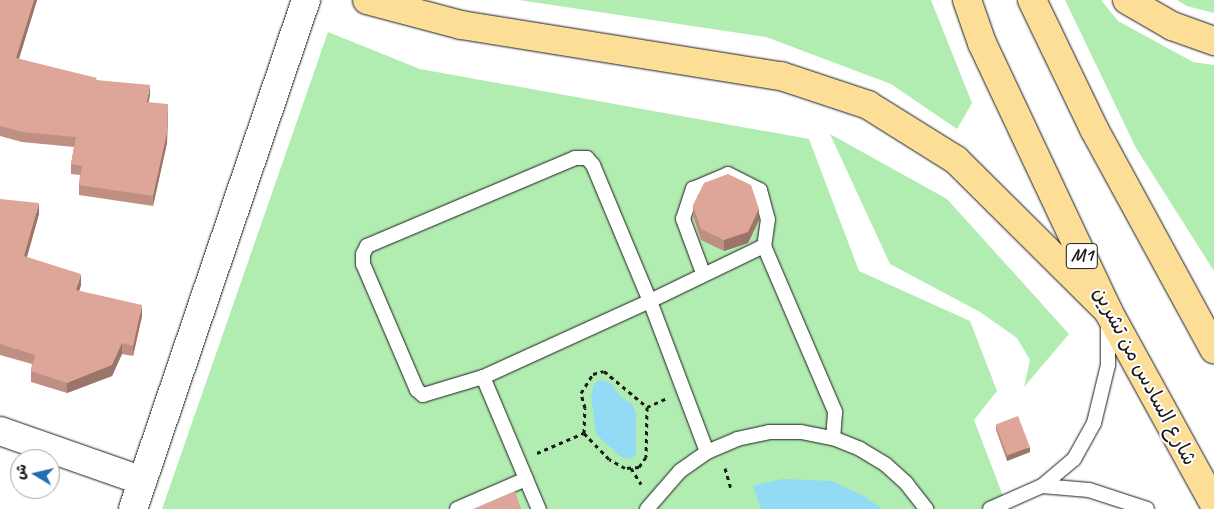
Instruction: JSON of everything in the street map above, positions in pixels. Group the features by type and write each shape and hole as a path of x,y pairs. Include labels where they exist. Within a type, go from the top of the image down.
{"highway":[{"path":"367,0 461,25 782,76 868,105 956,160 1108,310"},
{"name":"شارع السادس من تشرين","path":"967,0 982,43 1108,310 1214,504"},
{"path":"1032,0 1094,129 1214,349"},
{"path":"1127,0 1172,26 1214,41"}],"street":[{"path":"133,509 306,0"},
{"path":"0,431 143,481"}],"lane":[{"path":"707,452 650,301 593,165 587,158 575,158 367,246 363,254 363,264 417,390 423,395 433,394 483,377 650,301 703,273 764,246"},
{"path":"703,273 683,219 693,189 728,174 760,190 768,219 764,246 835,412 833,438"},
{"path":"990,509 1042,486 1074,459 1094,423 1108,365 1108,310"},
{"path":"483,377 540,509"},
{"path":"647,509 680,471 707,452 737,439 769,432 801,432 833,438 885,464 906,484 926,509"},
{"path":"457,509 526,479"},
{"path":"1042,486 1089,490 1147,509"}],"path":[{"path":"604,371 647,407 646,457 639,467 626,468 609,459 584,433 585,408 581,393 593,374 604,371"},
{"path":"518,460 584,433"}],"green space":[{"path":"519,0 931,0 972,103 957,129 891,84 766,37"},
{"path":"1065,0 1101,0 1118,21 1193,62 1214,65 1214,271 1136,148"},
{"path":"1177,0 1214,0 1214,13 1187,6"},
{"path":"328,32 420,69 809,139 859,271 970,321 997,391 974,420 1008,509 162,509"},
{"path":"830,134 947,199 1069,334 1024,387 1030,360 1017,338 980,312 890,264"}],"water":[{"path":"600,380 611,383 619,395 632,404 636,413 636,455 629,459 621,457 596,434 591,396 594,384"},
{"path":"782,479 832,481 864,496 882,509 761,509 753,486"}],"building":[{"path":"0,0 34,0 16,58 97,78 96,80 150,85 147,102 168,104 167,133 153,196 79,185 82,166 71,164 76,137 22,132 0,126"},
{"path":"728,174 751,185 759,209 748,232 724,240 701,229 693,205 704,183"},
{"path":"0,199 39,203 24,256 81,274 76,290 142,305 133,346 122,343 112,365 67,383 31,371 35,355 0,344"},
{"path":"1018,416 1030,447 1007,455 996,425"},
{"path":"515,491 521,509 473,509"}]}
